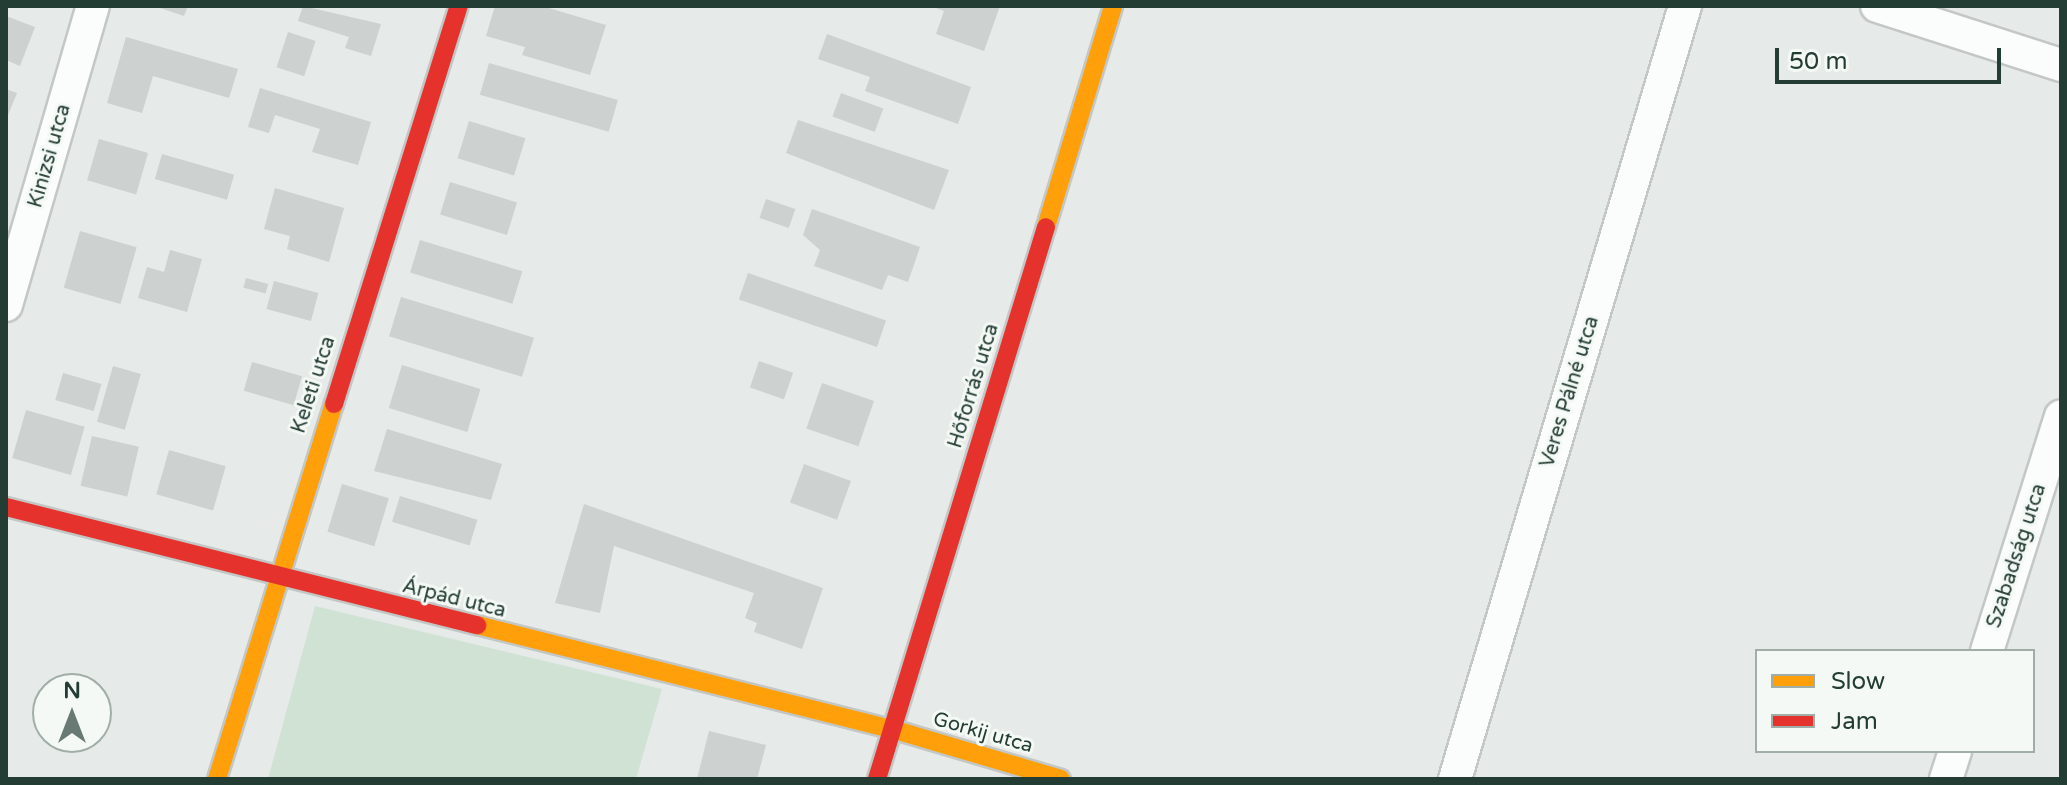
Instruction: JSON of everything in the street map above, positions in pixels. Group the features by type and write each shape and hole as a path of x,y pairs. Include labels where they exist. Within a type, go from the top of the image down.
{"street":[{"name":"Kinizsi utca","path":"6,305 93,6"},
{"name":"Keleti utca","path":"217,779 275,578 459,6"},
{"name":"Hőforrás utca","path":"877,779 1113,6"},
{"name":"Veres Pálné utca","path":"1455,779 1685,6"},
{"path":"1877,6 2061,65"},
{"name":"Szabadság utca","path":"1988,649 2061,416"},
{"name":"Árpád utca","path":"6,507 275,578 892,729"},
{"name":"Gorkij utca","path":"892,729 1061,779"},
{"path":"1946,779 1954,753"}],"green space":[{"path":"315,606 662,689 636,779 268,779"}],"building":[{"path":"154,6 188,6 184,16"},
{"path":"303,6 381,24 371,56 345,48 349,37 298,21"},
{"path":"495,6 542,6 606,25 590,75 522,55 525,47 486,36"},
{"path":"930,6 1000,6 984,51 936,34 944,11"},
{"path":"6,16 35,27 20,66 6,60"},
{"path":"288,32 316,41 304,76 277,67"},
{"path":"827,34 971,87 958,124 865,91 870,77 818,59"},
{"path":"126,37 238,69 229,98 153,76 142,113 107,103"},
{"path":"489,63 618,100 609,132 480,95"},
{"path":"260,88 371,122 358,165 312,152 320,129 275,115 269,133 248,127"},
{"path":"6,89 17,93 6,120"},
{"path":"841,93 883,108 875,132 832,116"},
{"path":"798,120 949,170 934,210 786,153"},
{"path":"469,121 525,138 514,176 458,158"},
{"path":"99,139 148,153 136,194 87,180"},
{"path":"162,154 234,175 227,200 155,179"},
{"path":"450,182 517,202 507,235 440,215"},
{"path":"275,188 344,208 329,262 287,249 290,236 264,229"},
{"path":"766,199 795,209 789,228 759,218"},
{"path":"812,209 920,247 908,282 888,275 882,290 814,266 820,250 803,235"},
{"path":"80,231 137,247 120,304 64,288"},
{"path":"420,240 522,271 512,304 410,273"},
{"path":"170,250 202,259 187,312 138,298 147,267 164,272"},
{"path":"748,273 886,321 877,347 739,299"},
{"path":"246,278 268,284 266,294 243,288"},
{"path":"274,281 318,293 311,321 266,309"},
{"path":"401,297 534,338 522,377 389,336"},
{"path":"759,361 793,373 784,399 750,387"},
{"path":"252,362 302,376 294,405 244,391"},
{"path":"402,365 480,389 467,432 389,408"},
{"path":"113,366 141,374 125,430 97,422"},
{"path":"63,373 101,384 94,411 55,400"},
{"path":"822,383 874,401 858,446 806,428"},
{"path":"26,410 85,427 71,475 12,458"},
{"path":"387,429 502,464 491,500 374,471"},
{"path":"92,436 139,447 127,496 81,486"},
{"path":"169,450 226,466 213,510 156,494"},
{"path":"804,464 851,481 837,520 790,503"},
{"path":"342,484 389,498 374,546 327,532"},
{"path":"400,496 477,520 470,546 392,522"},
{"path":"584,504 823,588 802,649 754,632 757,623 745,618 754,593 614,546 600,613 555,603"},
{"path":"709,731 766,745 757,779 697,779"}],"traffic: slow":[{"path":"1046,227 1113,6"},
{"path":"217,779 334,404"},
{"path":"477,625 892,729 1061,779"}],"traffic: jam":[{"path":"334,404 459,6"},
{"path":"877,779 1046,227"},
{"path":"6,507 477,625"}]}
